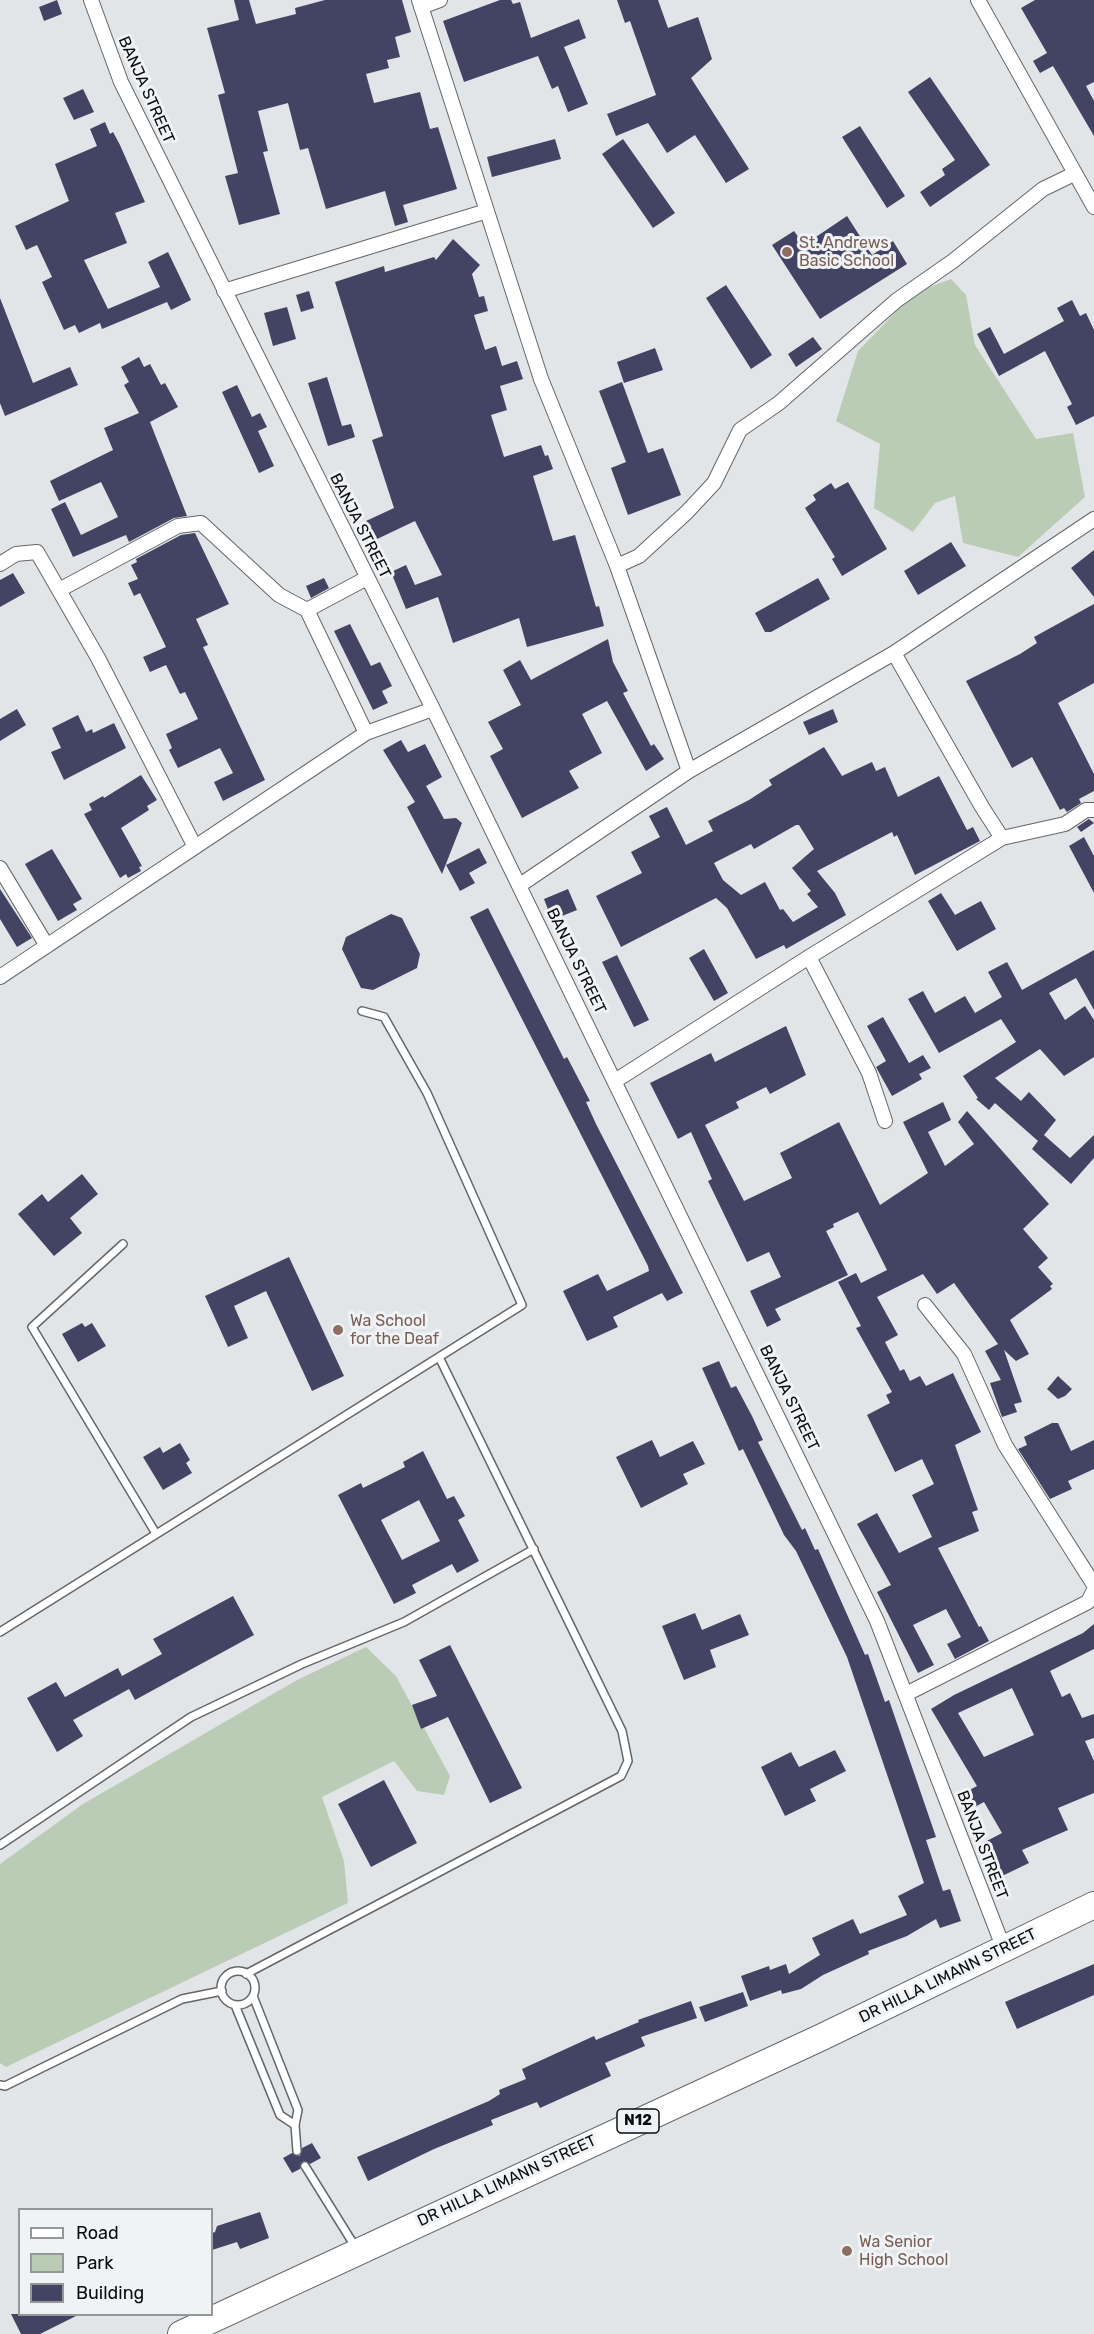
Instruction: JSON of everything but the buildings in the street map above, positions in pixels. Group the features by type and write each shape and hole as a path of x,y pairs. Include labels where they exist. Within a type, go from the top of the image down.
{"highway":[{"name":"DR HILLA LIMANN STREET","path":"181,2334 357,2250 822,2037 1094,1905"}],"street":[{"name":"BANJA STREET","path":"92,0 121,82 520,885 878,1621 1004,1949"},
{"path":"440,0 420,4 541,379 617,566 689,771"},
{"path":"978,0 1094,207"},
{"path":"617,566 639,556 687,512 714,483 740,430 779,403 897,300 953,261 1043,189 1074,174"},
{"path":"224,291 487,211"},
{"path":"520,885 689,771 894,653 1094,519"},
{"path":"61,589 178,526 201,524 279,595 307,610 366,733"},
{"path":"0,564 16,554 38,552 61,589 195,847"},
{"path":"307,610 367,578"},
{"path":"894,653 1002,838"},
{"path":"0,977 366,733 433,709"},
{"path":"615,1081 809,957 1002,838 1065,824 1086,810 1094,810"},
{"path":"0,868 47,945"},
{"path":"809,957 869,1072 885,1121"},
{"path":"925,1305 964,1354 1005,1445 1094,1585"},
{"path":"906,1694 1088,1602 1094,1590"}],"lane":[{"path":"0,1632 155,1532 440,1359 522,1305 427,1093 384,1017 362,1011"},
{"path":"123,1244 32,1327 155,1532"},
{"path":"246,1974 255,1986 253,1996 246,2004 235,2005 226,2000 222,1991 223,1981 231,1973 246,1974 621,1776 628,1761 622,1731 440,1359"},
{"path":"0,1845 191,1716 302,1664 404,1622 534,1549"},
{"path":"0,2085 4,2086 182,1999 222,1991"},
{"path":"253,1996 298,2110 295,2125 297,2151"},
{"path":"235,2005 280,2115 295,2125"},
{"path":"305,2166 357,2250"}],"green space":[{"path":"951,279 966,295 975,345 1036,439 1073,433 1085,497 1018,557 963,543 955,496 935,503 913,532 874,508 880,444 836,421 858,351 914,293"},
{"path":"366,1647 396,1676 450,1776 444,1795 417,1791 394,1761 322,1797 344,1861 348,1903 6,2067 0,2063 0,1864 83,1804 297,1680"}],"place":[{"name":"St. Andrews Basic School","path":"787,252"},
{"name":"Wa School for the Deaf","path":"338,1330"},
{"name":"Wa Senior High School","path":"847,2251"}]}
